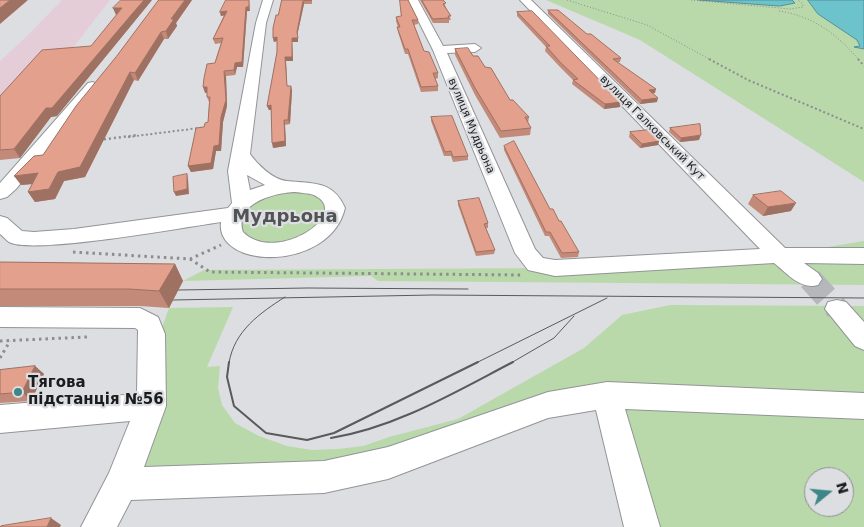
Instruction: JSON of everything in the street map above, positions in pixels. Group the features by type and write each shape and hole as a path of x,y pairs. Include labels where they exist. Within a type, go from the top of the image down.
{"street":[{"path":"0,223 16,237 34,239 74,236 238,209 264,191 282,187 307,187 328,196 334,202 336,211 329,227 308,242 280,250 254,248 236,239 230,228 238,209 237,171 261,23 268,0"},
{"name":"вулиця Мудрьона","path":"413,0 439,50 527,264"},
{"name":"вулиця Галковський Кут","path":"525,0 780,255 810,278"},
{"path":"439,50 475,48"},
{"path":"0,193 22,170 100,77"},
{"path":"241,154 253,171 282,187"},
{"path":"527,264 555,268 780,255 864,256"},
{"path":"837,309 864,339"},
{"path":"0,317 140,318 149,324 152,334 151,406 121,484 99,527"},
{"path":"121,484 324,477 388,463 548,405 607,395 864,406"},
{"path":"607,395 642,527"},
{"path":"0,419 151,406"}],"path":[{"path":"567,0 637,21 657,30 733,73 864,129"},
{"path":"691,0 795,9 802,7 803,4 798,0"},
{"path":"767,8 794,13 818,22 834,33 864,66"},
{"path":"90,141 245,122"},
{"path":"67,252 190,259 236,239"},
{"path":"190,259 210,272 527,264"},
{"path":"0,341 95,337"},
{"path":"0,358 10,341"}],"shaded area":[{"path":"62,0 110,0 0,141 0,61"}],"green space":[{"path":"546,0 808,0 818,14 857,40 860,46 856,47 864,49 864,182 640,40"},
{"path":"306,188 334,211 296,246 243,242 235,214 251,199"},
{"path":"864,241 864,285 378,281 371,276 183,281 204,270 555,268 779,255"},
{"path":"670,305 864,306 864,527 642,527 607,396 388,463 135,483 161,331 169,308 233,307 207,367 220,366 218,388 222,405 235,423 259,436 287,446 312,450 363,446 389,437 458,419 584,348 622,315"}],"water":[{"path":"699,0 792,0 795,3 780,6"},
{"path":"808,0 864,0 864,49 854,47 860,46 857,40 818,14"}],"building":[{"path":"0,0 10,0 0,8"},
{"path":"121,0 144,0 52,108 46,108 14,149 0,150 0,96 42,50 91,46 122,8 113,8"},
{"path":"159,0 185,0 171,19 174,19 166,31 161,32 135,73 130,72 80,167 58,172 49,189 28,192 38,173 14,176 34,156 43,155 76,106"},
{"path":"226,0 249,0 249,7 246,7 242,62 235,63 234,70 224,71 226,100 221,117 219,145 214,146 211,163 188,166 196,128 204,127 205,123 208,122 210,97 207,97 207,87 203,87 204,78 207,64 215,63 223,38 213,39 227,11 220,12"},
{"path":"282,0 312,0 303,1 297,32 298,38 292,38 292,57 285,57 287,86 291,86 288,120 284,120 285,141 272,143 271,105 267,106 277,52 277,37 273,38 273,28"},
{"path":"400,0 408,0 418,20 412,20 424,51 429,52 438,73 433,73 438,86 421,87 408,49 405,49 397,27 400,27 396,17 401,16"},
{"path":"422,0 443,0 446,3 443,4 451,16 448,16 449,18 433,19"},
{"path":"548,10 558,10 587,34 591,34 621,58 613,59 656,89 649,90 658,98 642,100"},
{"path":"532,11 621,102 605,104 573,80 578,79 560,62 546,46 550,46 517,12"},
{"path":"468,48 473,56 478,56 485,67 491,68 510,100 513,100 529,117 525,117 531,128 501,131 475,88 455,49"},
{"path":"452,116 468,156 453,157 451,151 445,152 431,117"},
{"path":"700,124 701,135 681,138 670,128"},
{"path":"648,130 659,141 642,144 630,132"},
{"path":"514,141 550,209 553,209 579,252 562,253 550,232 546,232 504,146"},
{"path":"187,174 187,189 174,192 173,177"},
{"path":"781,191 796,203 768,207 753,195"},
{"path":"479,198 488,223 484,224 495,250 476,252 458,201"},
{"path":"0,262 175,264 159,291 129,289 0,289"},
{"path":"35,366 22,392 0,394 0,370"},
{"path":"51,518 47,527 0,527 1,526"}],"tunnel":[{"path":"810,279 837,309"}],"tram line":[{"path":"178,290 308,288 468,289"},
{"path":"284,298 432,295 864,298"},
{"path":"173,300 284,298"},
{"path":"229,363 236,341 242,332 258,316 284,298"},
{"path":"476,363 607,298"},
{"path":"511,363 554,338 574,316"},
{"path":"229,362 227,377 234,406 266,433 307,440 334,433 478,362"},
{"path":"331,438 379,426 402,417 513,362"}],"place":[{"name":"Тягова підстанція №56","path":"18,392"}],"district":[{"name":"Мудрьона","path":"285,217"}]}
